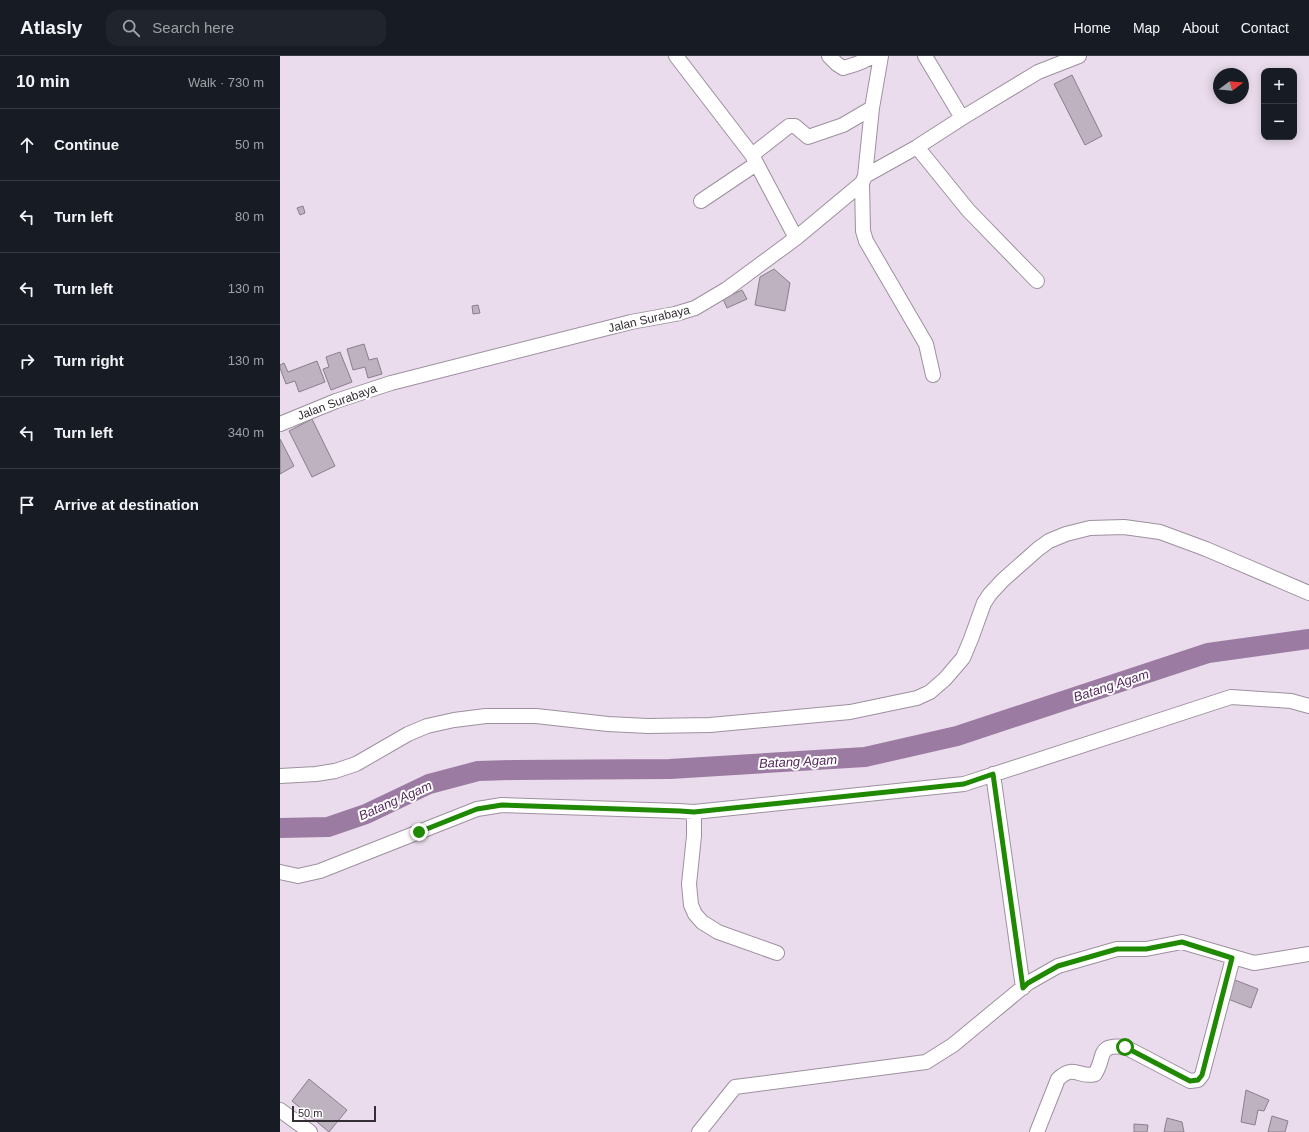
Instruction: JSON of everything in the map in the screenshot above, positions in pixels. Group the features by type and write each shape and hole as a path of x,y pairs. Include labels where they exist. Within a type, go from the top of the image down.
{"street":[{"path":"676,56 754,160 796,238"},
{"path":"829,56 836,64 843,68 854,65 872,56"},
{"path":"881,56 872,108 864,180 863,231 866,240 926,344 932,375"},
{"path":"925,56 962,118"},
{"name":"Jalan Surabaya","path":"280,424 336,401 391,383 632,322 675,314 695,308 727,289 796,238 864,180 1038,72 1079,56"},
{"path":"701,201 754,160 789,126 795,126 808,137 843,125 872,108"},
{"path":"917,147 968,210 1037,280"},
{"path":"280,776 316,774 335,771 356,764 408,734 427,726 486,716 536,716 608,724 642,726 710,725 850,712 917,698 930,692 945,679 963,658 984,603 1003,580 1049,541 1066,534 1090,528 1124,527 1160,532 1206,549 1309,594"},
{"path":"280,872 298,876 320,871 477,809 502,805 694,812 964,784 1231,697 1291,701 1309,706"},
{"path":"993,774 1023,988"},
{"path":"694,812 694,836 690,884 691,905 695,914 702,922 718,932 777,953"},
{"path":"699,1132 735,1087 926,1062 953,1045 1028,983 1058,966 1117,949 1146,949 1182,942 1232,958 1254,963 1309,954"},
{"path":"1037,1132 1058,1079 1065,1072 1071,1071 1090,1075 1095,1074 1098,1070 1103,1052 1114,1046 1125,1047 1190,1081 1198,1080 1202,1075 1232,958"},
{"path":"280,1110 310,1132"}],"building":[{"path":"1072,75 1102,136 1085,145 1054,84"},
{"path":"303,206 305,213 300,215 297,208"},
{"path":"774,269 790,283 785,311 755,305 760,277"},
{"path":"742,290 747,299 727,308 723,299"},
{"path":"478,305 480,313 473,314 472,306"},
{"path":"364,344 369,360 377,358 382,374 368,378 365,367 353,370 347,349"},
{"path":"340,352 352,382 331,390 323,369 329,367 326,357"},
{"path":"317,361 325,382 299,392 295,381 286,384 280,365 284,363 288,372"},
{"path":"312,419 335,466 312,477 289,431"},
{"path":"280,439 294,466 280,474"},
{"path":"1235,980 1258,989 1251,1008 1228,999"},
{"path":"309,1079 347,1110 329,1132 292,1101"},
{"path":"1246,1090 1269,1100 1264,1111 1258,1110 1255,1125 1241,1122"},
{"path":"1272,1116 1288,1121 1285,1132 1268,1132"},
{"path":"1167,1118 1182,1122 1184,1132 1164,1132"},
{"path":"1134,1124 1148,1125 1147,1132 1134,1132"}],"waterway":[{"name":"Batang Agam","path":"280,828 328,827 366,814 429,784 478,771 670,769 865,757 957,736 1208,653 1309,639"}],"route":[{"path":"419,832 477,809 502,805 694,812 964,784 993,774 1023,988 1028,983 1058,966 1117,949 1146,949 1182,942 1232,958 1202,1075 1198,1080 1190,1081 1125,1047"}]}
